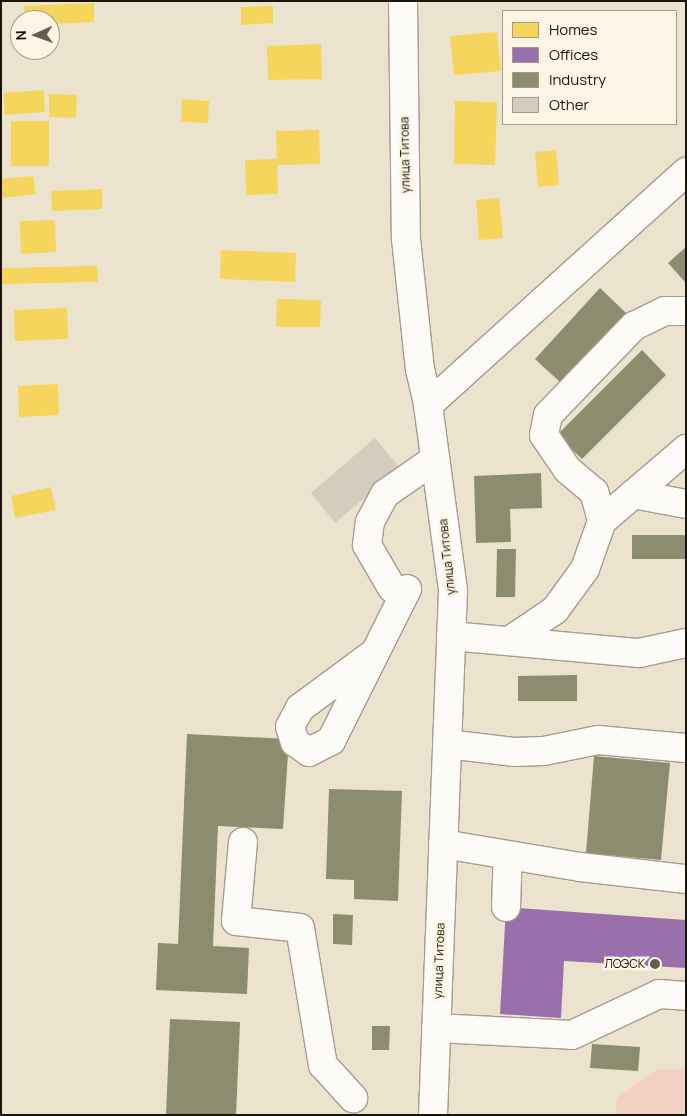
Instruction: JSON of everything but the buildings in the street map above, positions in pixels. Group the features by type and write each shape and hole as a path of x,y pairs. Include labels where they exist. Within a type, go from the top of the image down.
{"street":[{"name":"улица Титова","path":"403,1 406,238 420,369 428,405 453,590 432,1115"},
{"path":"428,405 686,172"},
{"path":"602,521 594,492 567,469 544,435 548,415 634,326 665,312 686,311"},
{"path":"509,641 555,610 586,569 602,521 686,449"},
{"path":"373,654 400,589 367,545 370,522 385,494 435,459"},
{"path":"633,494 686,504"},
{"path":"451,636 640,653 686,643"},
{"path":"447,744 514,752 544,751 598,740 686,748"},
{"path":"243,842 236,921 300,928 323,1065 353,1098"},
{"path":"443,844 580,867 686,878"},
{"path":"506,907 507,869"},
{"path":"436,1028 572,1035 659,994 686,996"}],"shaded area":[{"path":"658,1069 686,1069 686,1115 615,1115 617,1098"}],"place":[{"name":"ЛОЭСК","path":"655,964"}]}
